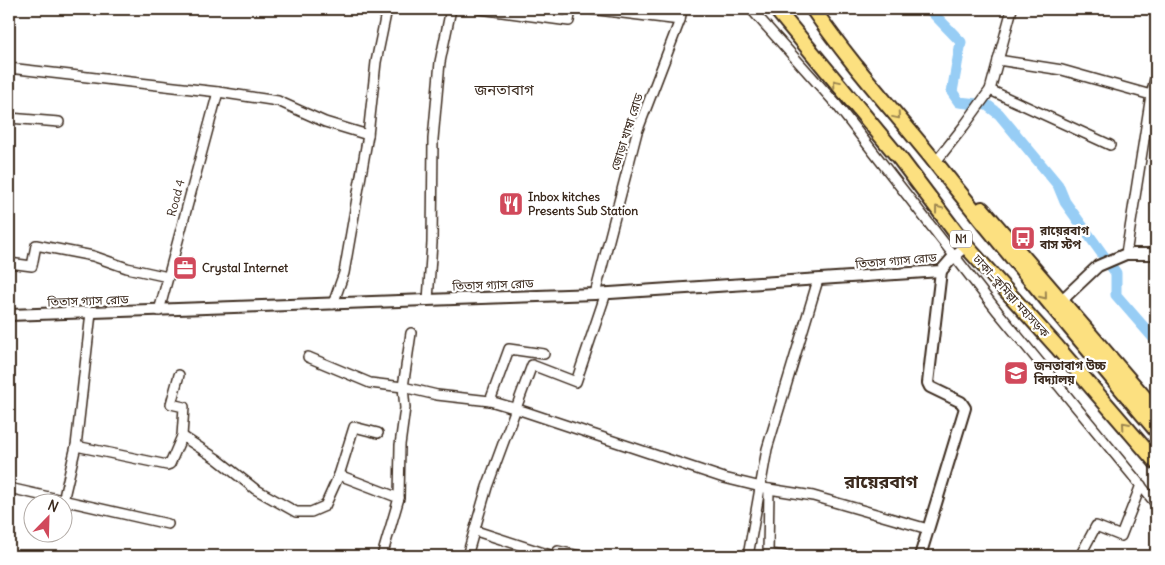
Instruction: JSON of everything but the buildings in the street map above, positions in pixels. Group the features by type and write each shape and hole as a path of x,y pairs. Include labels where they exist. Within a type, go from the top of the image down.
{"highway":[{"name":"ঢাকা–কুমিল্লা মহাসড়ক","path":"776,9 900,160 966,246 1057,347 1156,462"},
{"name":"ঢাকা–কুমিল্লা মহাসড়ক","path":"813,9 839,46 966,202 1156,430"},
{"path":"935,163 990,216 1156,411"}],"street":[{"path":"333,304 344,273 368,135 376,62 387,9"},
{"path":"428,300 432,243 433,139 440,62 451,9"},
{"path":"480,9 569,22 571,9"},
{"path":"590,9 680,20"},
{"name":"জোড়া খাম্বা রোড","path":"516,409 532,365 576,382 601,294 637,132 680,20 682,9"},
{"path":"751,9 836,104 954,256 1156,504"},
{"path":"935,163 990,91 1012,9"},
{"path":"998,60 1062,70 1154,95"},
{"path":"9,68 218,92 278,101 325,122 368,135"},
{"path":"1125,254 1156,75"},
{"path":"990,91 1110,145"},
{"name":"Road 4","path":"159,311 218,92"},
{"path":"9,118 59,122"},
{"path":"9,263 32,266 36,245 93,256 127,268 168,277"},
{"name":"তিতাস গ্যাস রোড","path":"9,315 601,294 942,272 954,256 966,246"},
{"path":"1062,300 1098,266 1125,254 1156,254"},
{"path":"920,556 965,408 961,402 930,387 928,383 942,272"},
{"path":"785,556 768,554 765,488 767,449 818,280"},
{"path":"65,492 76,446 91,313"},
{"path":"382,556 399,498 400,445 405,408 403,387 411,333"},
{"path":"490,401 509,349 544,354"},
{"path":"308,357 370,383 403,387 437,395 490,401 724,478 765,488 813,496 928,530"},
{"path":"76,446 167,465 170,464 182,436 184,407 171,404 179,375"},
{"path":"467,556 476,531 487,487 516,409"},
{"path":"182,436 217,459 255,489 296,512 311,512 325,506 339,475 354,427 378,433"},
{"path":"339,475 399,498"},
{"path":"1080,556 1096,526 1121,536 1141,485"},
{"path":"9,488 27,492"},
{"path":"748,556 765,488"},
{"path":"72,502 168,524"},
{"path":"476,531 553,556 558,551 580,556"}],"waterway":[{"path":"929,9 961,42 952,92 959,102 987,105 999,114 1058,185 1065,202 1116,273 1116,295 1156,341"}],"place":[{"name":"Inbox kitches Presents Sub Station","path":"511,204"},
{"name":"রায়েরবাগ বাস স্টপ","path":"1023,238"},
{"name":"Crystal Internet","path":"185,268"},
{"name":"জনতাবাগ উচ্চ বিদ্যালয়","path":"1016,373"}],"district":[{"name":"জনতাবাগ","path":"504,90"},
{"name":"রায়েরবাগ","path":"881,482"}]}
